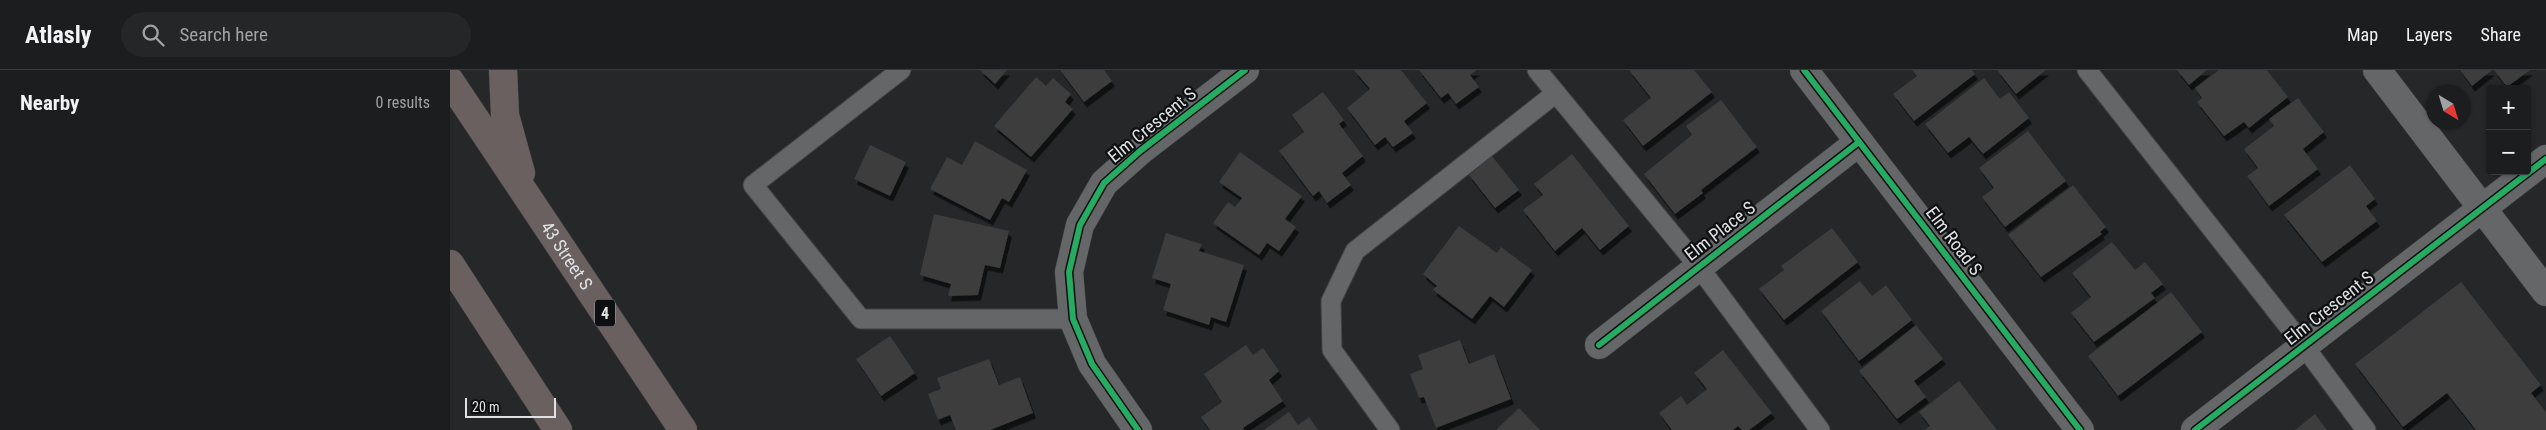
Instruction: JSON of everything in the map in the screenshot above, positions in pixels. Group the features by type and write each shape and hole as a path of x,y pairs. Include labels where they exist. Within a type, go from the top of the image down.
{"highway":[{"path":"504,70 505,115 527,196"},
{"name":"43 Street S","path":"450,80 683,430"},
{"path":"450,264 558,430"}],"street":[{"name":"Elm Crescent S","path":"1138,430 1092,364 1073,319 1069,272 1080,225 1104,183 1140,151 1245,70"},
{"name":"Elm Road S","path":"1804,70 2080,430"},
{"path":"2377,70 2546,292"},
{"name":"Elm Place S","path":"1599,345 1859,142"},
{"name":"Elm Crescent S","path":"2195,430 2546,158"}],"lane":[{"path":"901,70 753,185 861,319 1073,319"},
{"path":"1537,70 1699,267 1820,430"},
{"path":"2087,70 2304,346 2366,430"},
{"path":"1390,430 1332,350 1331,302 1355,251 1556,93"}],"building":[{"path":"980,70 1007,70 995,84"},
{"path":"1060,70 1104,70 1112,81 1084,102"},
{"path":"1354,70 1401,70 1427,103 1404,121 1413,133 1393,147 1385,137 1375,145 1347,108 1370,89"},
{"path":"1419,70 1477,70 1470,75 1479,87 1456,104 1448,93 1441,98"},
{"path":"1629,70 1694,70 1712,92 1643,146 1623,120 1651,98"},
{"path":"1912,70 1972,70 1975,74 1914,121 1893,94 1917,76"},
{"path":"1997,70 2046,70 2016,94"},
{"path":"2177,70 2207,70 2189,85"},
{"path":"2219,70 2267,70 2288,97 2249,128 2244,122 2224,136 2197,102 2202,98 2195,88"},
{"path":"2460,70 2492,70 2472,86"},
{"path":"2494,70 2530,70 2510,85 2505,85"},
{"path":"1036,77 1046,86 1053,78 1071,94 1065,102 1073,109 1031,157 994,126"},
{"path":"1984,78 2000,99 2009,92 2029,118 1983,154 1969,137 1948,153 1925,124"},
{"path":"1323,92 1344,120 1339,124 1363,156 1342,173 1351,185 1327,203 1319,191 1313,196 1279,151 1304,132 1292,115"},
{"path":"2298,98 2324,132 2303,149 2318,169 2269,206 2247,176 2258,168 2244,149 2274,126 2269,119"},
{"path":"1721,100 1757,147 1701,190 1703,193 1675,214 1644,174 1692,135 1686,126"},
{"path":"2028,131 2066,181 2005,227 1982,197 1994,188 1979,168"},
{"path":"975,141 1027,170 1009,202 1002,198 990,220 930,189 947,157 962,165"},
{"path":"870,145 906,162 890,196 854,179"},
{"path":"1240,152 1302,196 1285,219 1296,227 1279,251 1267,243 1259,255 1213,223 1228,202 1235,207 1242,198 1219,182"},
{"path":"1572,154 1629,226 1600,250 1582,228 1555,251 1523,210 1543,195 1534,184"},
{"path":"1492,156 1519,190 1495,208 1469,175"},
{"path":"2350,165 2375,199 2366,206 2377,221 2322,262 2284,215"},
{"path":"2073,185 2106,227 2100,232 2102,234 2041,277 2008,235"},
{"path":"934,214 1009,231 1000,268 985,265 978,295 948,296 951,284 920,275"},
{"path":"1459,226 1497,253 1501,247 1532,270 1504,307 1490,296 1472,319 1433,290 1437,286 1423,274"},
{"path":"1832,228 1858,262 1784,320 1759,289 1784,270 1781,266"},
{"path":"1166,233 1202,244 1199,251 1244,265 1226,322 1211,317 1209,325 1163,310 1171,284 1152,278"},
{"path":"2112,242 2135,270 2145,262 2163,284 2151,293 2155,298 2094,342 2071,313 2091,297 2072,273"},
{"path":"1860,281 1872,296 1886,285 1912,320 1859,361 1821,311"},
{"path":"2461,282 2541,385 2531,393 2546,412 2546,430 2476,430 2447,393 2403,427 2355,364"},
{"path":"2171,292 2202,332 2118,396 2088,356"},
{"path":"1916,325 1943,359 1914,381 1926,397 1897,419 1859,371"},
{"path":"890,336 915,373 881,396 856,359"},
{"path":"1460,340 1469,364 1494,354 1511,399 1436,428 1424,397 1419,398 1410,374 1423,369 1418,355"},
{"path":"1246,345 1253,355 1263,348 1279,371 1269,380 1283,401 1243,428 1244,430 1210,430 1201,417 1222,402 1204,374"},
{"path":"1723,350 1772,413 1749,430 1742,430 1738,426 1733,430 1672,430 1659,413 1681,396 1687,405 1707,389 1694,373"},
{"path":"989,359 999,385 1020,377 1033,413 990,430 956,430 950,415 938,420 928,394 941,389 937,378"},
{"path":"1959,381 1997,430 1925,430 1930,426 1919,412"},
{"path":"1519,408 1540,430 1496,430"},
{"path":"1289,412 1298,425 1309,417 1318,430 1264,430"},
{"path":"2315,414 2327,430 2295,430"}],"cycle path":[{"path":"1138,430 1092,364 1073,319 1069,272 1080,225 1104,183 1140,151 1245,70"},
{"path":"1804,70 2080,430"},
{"path":"1599,345 1859,142"},
{"path":"2195,430 2546,159"}]}
